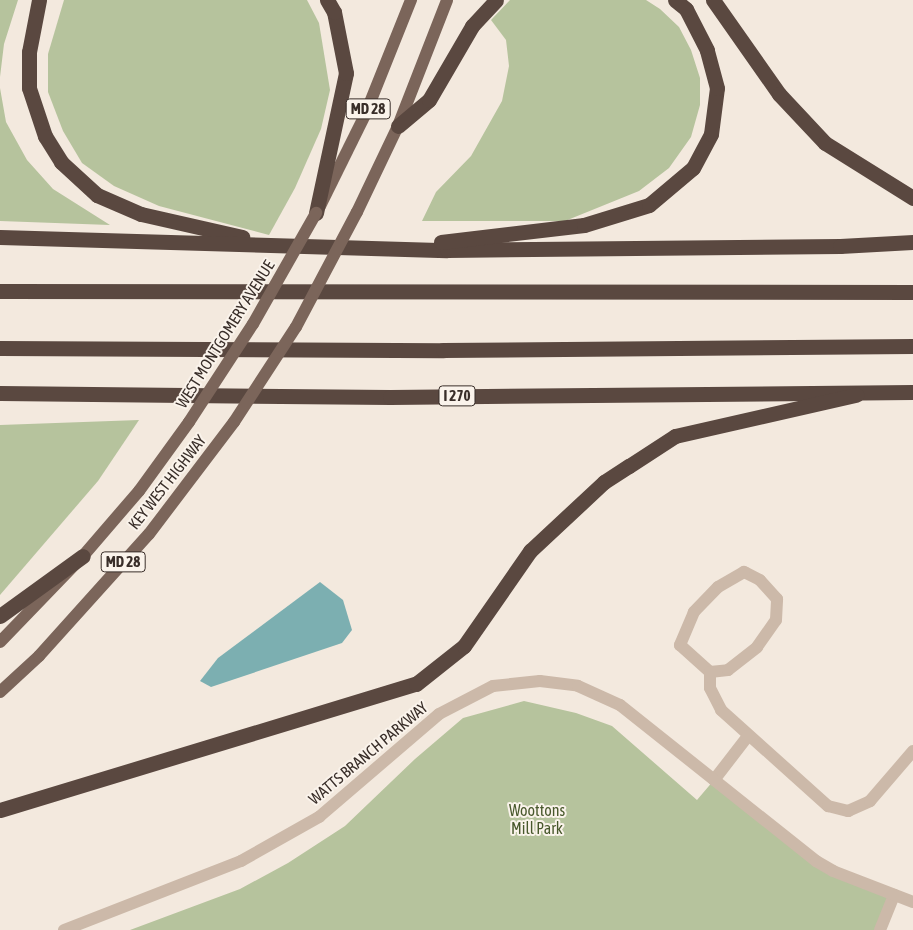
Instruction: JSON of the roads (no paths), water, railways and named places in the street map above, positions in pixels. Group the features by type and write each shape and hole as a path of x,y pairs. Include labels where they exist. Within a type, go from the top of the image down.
{"highway":[{"path":"39,0 29,52 29,88 45,136 61,162 97,195 141,214 275,245"},
{"path":"316,213 346,73 334,12 327,0"},
{"path":"398,126 429,100 472,26 496,0"},
{"path":"400,248 495,234 584,225 649,205 693,168 711,134 717,88 708,50 686,9 675,0"},
{"path":"713,0 780,94 826,143 913,198"},
{"path":"0,237 400,248 840,246 913,242"},
{"path":"0,289 47,291 913,292"},
{"path":"0,348 443,350 913,346"},
{"name":"I 270","path":"0,393 390,397 622,393 856,395 913,392"},
{"path":"0,810 416,684 464,646 530,551 604,482 675,436 856,395"},
{"path":"0,616 83,556"}],"main road":[{"name":"WEST MONTGOMERY AVENUE","path":"0,642 83,556 139,491 189,422 254,324 316,213 365,116 410,0"},
{"name":"MD 28","path":"398,126 447,0"},
{"name":"KEY WEST HIGHWAY","path":"0,692 39,656 149,534 234,422 296,327 357,212 398,126"}],"street":[{"path":"710,672 728,670 743,659 757,647 776,620 777,599 760,580 744,572 718,587 694,612 680,645 710,672 710,688 721,710 828,806 848,811 870,801 913,751"},
{"name":"WATTS BRANCH PARKWAY","path":"64,930 241,861 319,817 439,714 494,686 540,681 578,686 620,705 816,861 833,871 913,902"},
{"path":"714,780 748,736"},
{"path":"880,930 894,895"}],"water":[{"path":"320,582 343,600 352,630 342,643 211,687 200,681 218,658"}],"park label":[{"name":"Woottons Mill Park","path":"537,819"}]}
